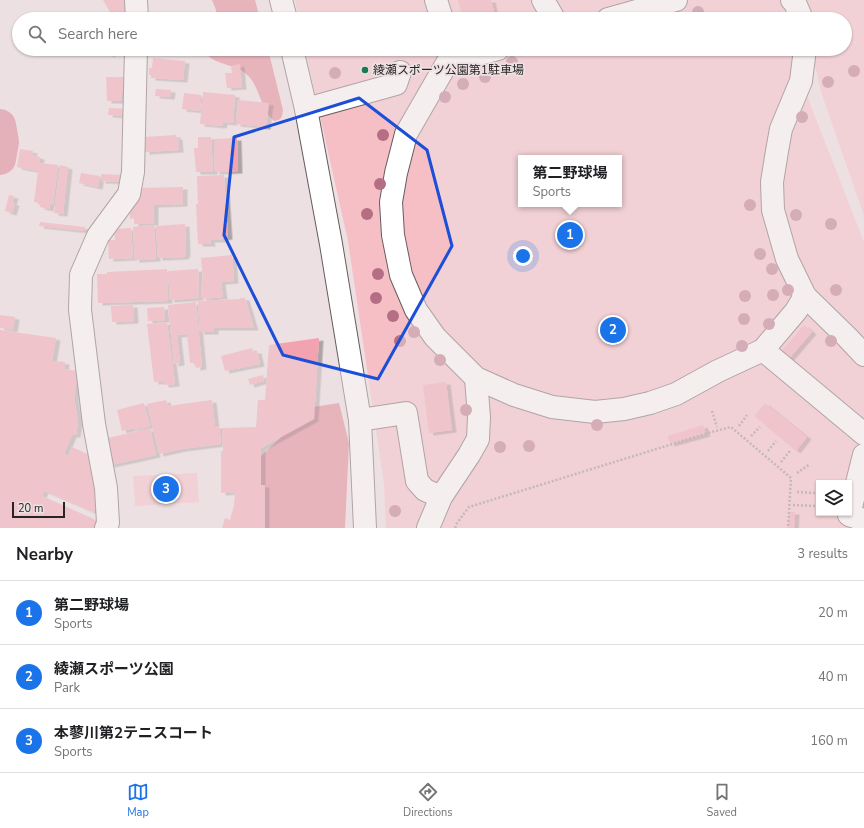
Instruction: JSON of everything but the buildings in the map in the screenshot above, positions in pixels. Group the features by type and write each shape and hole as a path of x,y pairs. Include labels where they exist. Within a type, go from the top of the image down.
{"street":[{"path":"136,0 137,12"},
{"path":"281,0 284,12"},
{"path":"436,0 440,12"},
{"path":"543,0 550,12"},
{"path":"633,12 676,0"},
{"path":"792,0 799,12"},
{"path":"106,528 108,523 106,488 94,424 80,310 81,275 98,236 129,194 133,172 136,56"},
{"path":"294,56 306,109 331,244 360,420 365,528"},
{"path":"451,56 448,62 426,83 406,134 396,173 391,202 392,235 401,275 416,310 436,337 476,378 514,395 552,406 595,412 624,409 650,403 676,394 718,371 763,350 796,310 805,296"},
{"path":"804,56 800,81 782,129 776,151 772,182 773,210 787,259 805,296 848,337 864,355"},
{"path":"306,109 396,84 400,72"},
{"path":"763,350 864,434"},
{"path":"428,528 441,497 478,439 479,417 476,378"},
{"path":"360,420 406,414 417,481 426,490 441,497"},
{"path":"864,455 849,515 864,520"}],"path":[{"path":"712,411 717,426"},
{"path":"739,426 747,415"},
{"path":"455,528 469,507 731,427 791,478 788,528"},
{"path":"751,436 760,427"},
{"path":"768,451 776,441"},
{"path":"781,462 790,450"},
{"path":"798,473 810,464"},
{"path":"797,492 815,493"},
{"path":"793,505 816,506"}],"highlighted area":[{"path":"359,98 427,150 452,246 378,379 283,355 224,235 234,137"}],"shaded area":[{"path":"212,0 255,0 258,12 216,12"},
{"path":"295,0 803,0 807,12 298,12"},
{"path":"807,0 864,0 864,216 821,92 814,60 814,56 852,56 852,12 811,12"},
{"path":"208,56 270,56 283,110 280,119 274,121 269,116 254,84 245,73"},
{"path":"307,56 810,56 807,96 864,242 864,528 386,528 384,484 348,241"},
{"path":"339,403 349,443 345,528 247,528 260,457 313,407"},
{"path":"197,473 199,502 135,506 133,476"}],"waterway":[{"path":"0,125 3,142 0,159"}],"place":[{"name":"綾瀬スポーツ公園第1駐車場","path":"365,70"},
{"name":"第二野球場","path":"570,235"},
{"name":"綾瀬スポーツ公園","path":"613,330"},
{"name":"本蓼川第2テニスコート","path":"166,489"}]}
